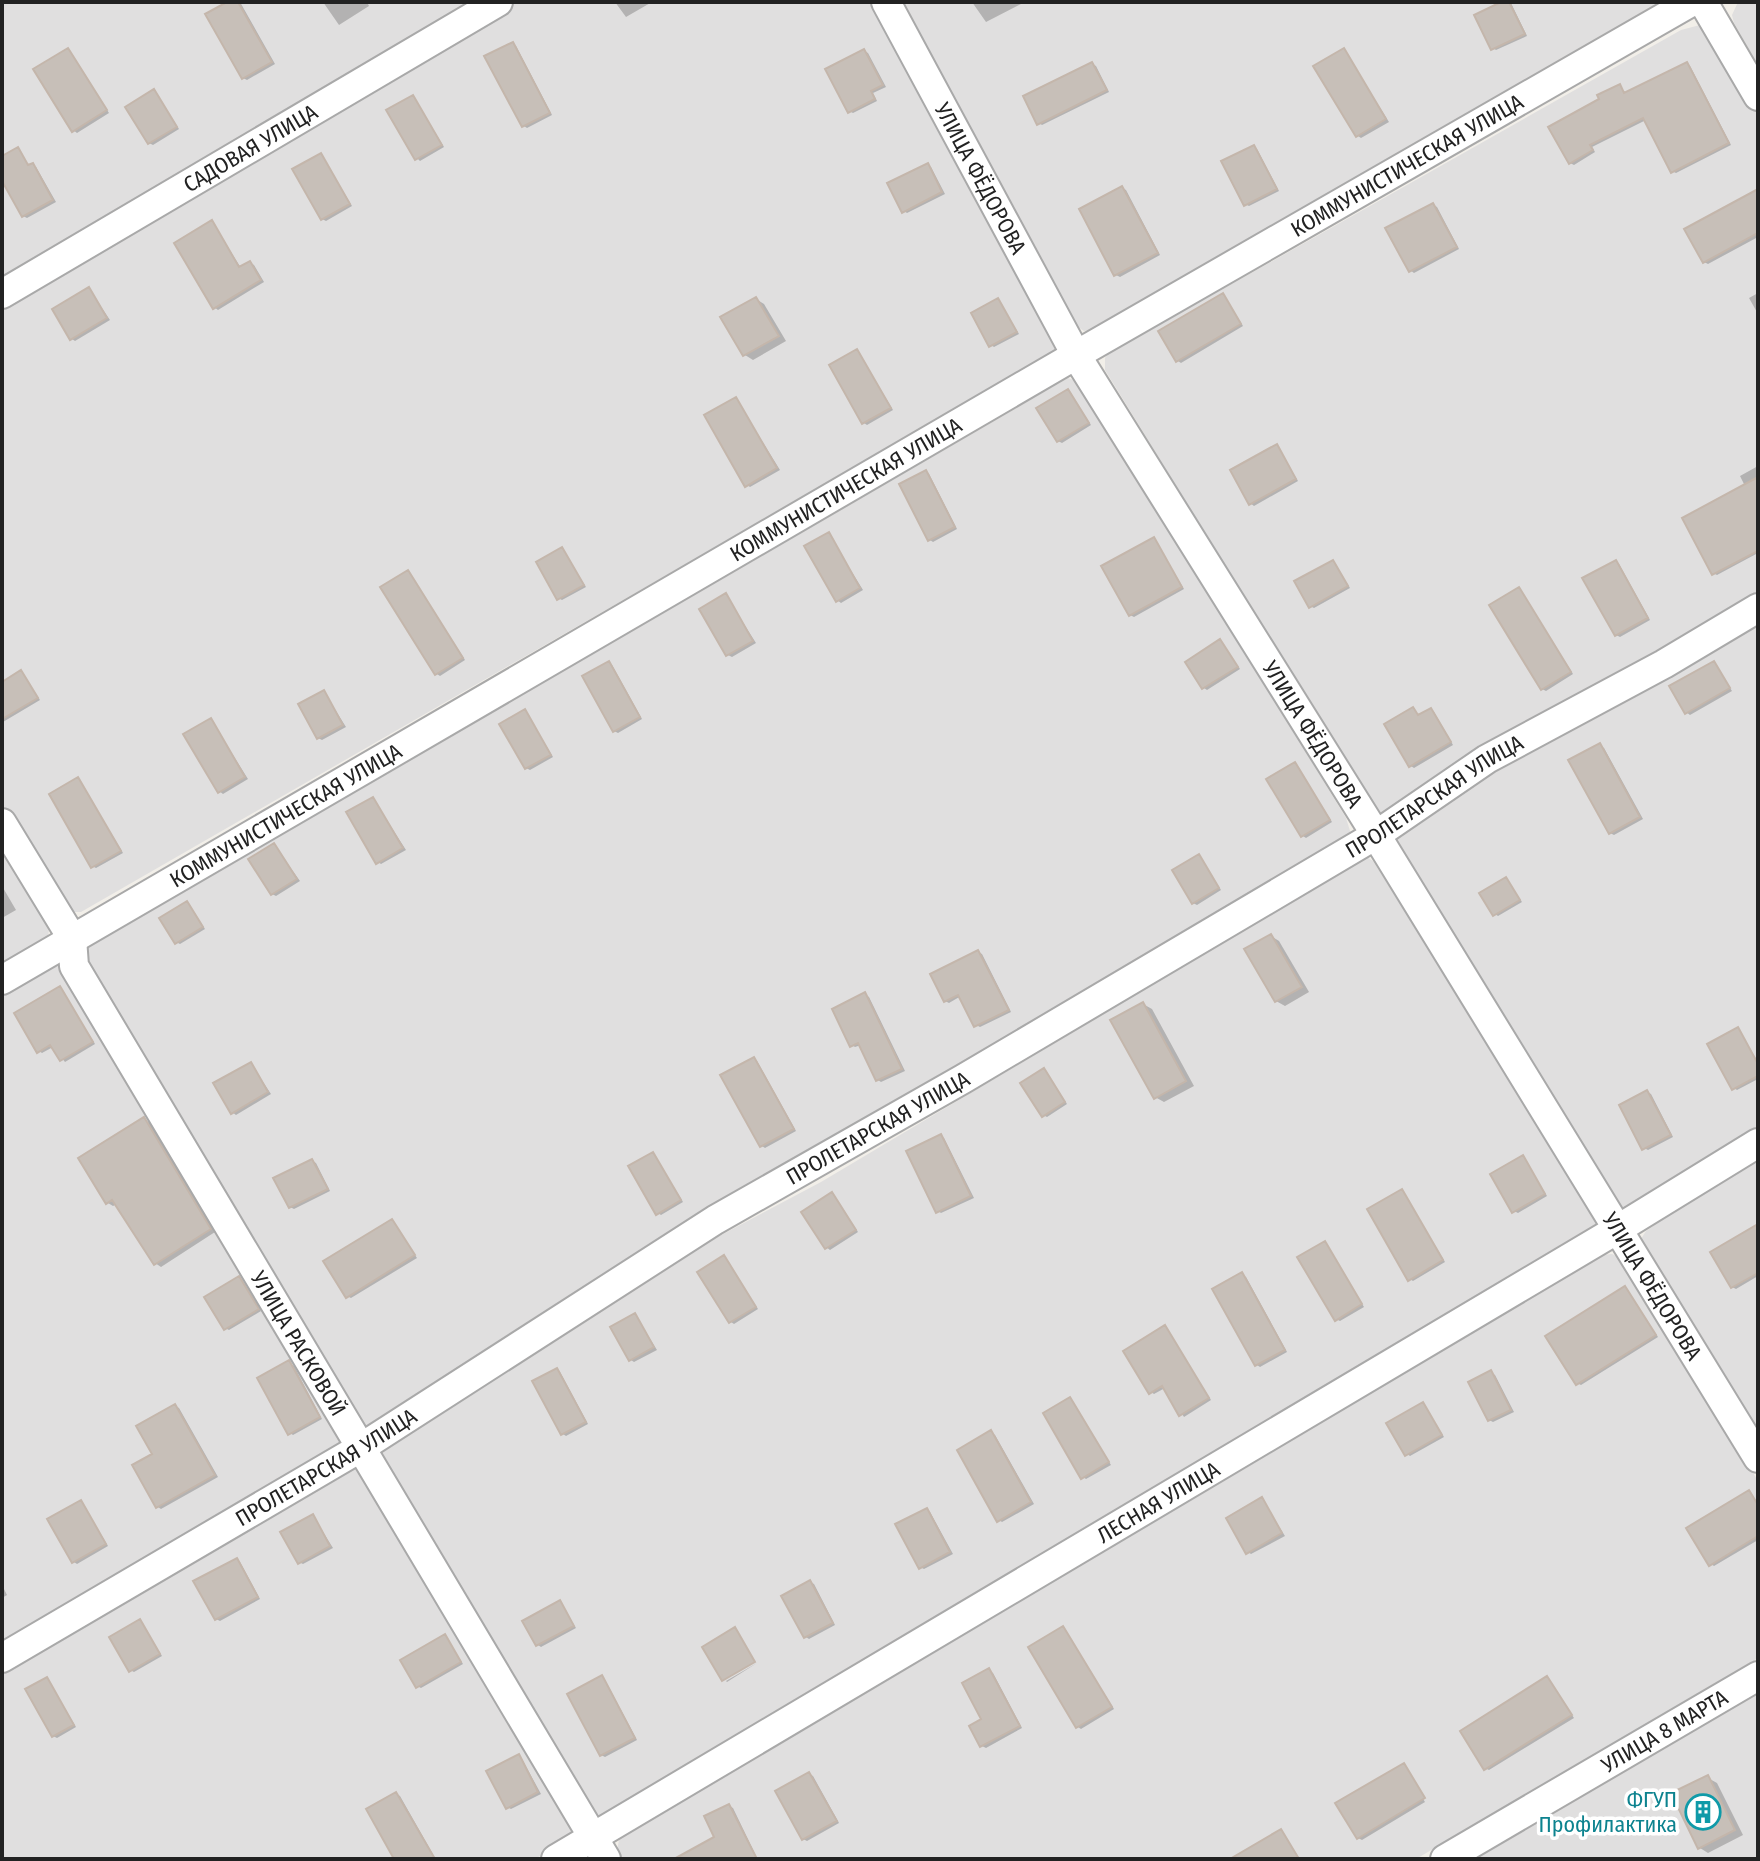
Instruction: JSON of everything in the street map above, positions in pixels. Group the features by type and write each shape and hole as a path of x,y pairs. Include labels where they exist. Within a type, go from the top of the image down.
{"street":[{"name":"САДОВАЯ УЛИЦА","path":"2,294 498,2"},
{"name":"УЛИЦА ФЁДОРОВА","path":"886,2 1076,355 1376,835 1758,1458"},
{"name":"КОММУНИСТИЧЕСКАЯ УЛИЦА","path":"2,980 1076,355 1691,2"},
{"path":"1703,2 1758,96"},
{"name":"ПРОЛЕТАРСКАЯ УЛИЦА","path":"2,1658 362,1447 715,1220 963,1079 1376,835 1487,759 1664,664 1758,608"},
{"name":"УЛИЦА РАСКОВОЙ","path":"2,823 72,938 74,966 599,1848"},
{"name":"ЛЕСНАЯ УЛИЦА","path":"556,1859 599,1848 1758,1143"},
{"name":"УЛИЦА 8 МАРТА","path":"1445,1859 1758,1676"}],"shaded area":[{"path":"2,2 471,2 2,278"},
{"path":"512,2 872,2 1058,343 1054,352 81,912 69,912 60,905 2,805 2,304"},
{"path":"900,2 1667,2 1095,329 1084,331 1075,325"},
{"path":"1738,2 1758,2 1758,65 1734,23 1732,15"},
{"path":"1700,25 1712,34 1758,115 1758,593 1485,757 1379,816 1105,370 1105,358 1681,30"},
{"path":"1068,378 1080,382 1346,818 1351,834 364,1438 84,967 84,949"},
{"path":"1758,620 1758,1137 1641,1209 1622,1210 1396,844 1397,839 1495,769"},
{"path":"2,838 50,922 48,937 2,964"},
{"path":"1367,857 1373,861 1594,1209 1597,1227 599,1819 592,1815 380,1458 386,1447 695,1249 821,1182"},
{"path":"49,967 65,969 345,1444 2,1652 2,996"},
{"path":"1758,1154 1758,1436 1641,1239 1646,1231"},
{"path":"1612,1254 1625,1260 1758,1481 1758,1658 1416,1859 619,1859 619,1840 626,1832 1602,1255"},
{"path":"352,1467 357,1468 576,1835 535,1859 2,1859 2,1669"},
{"path":"1758,1688 1758,1859 1467,1859"}],"building":[{"path":"227,2 238,2 272,62 242,79 205,14"},
{"path":"1501,2 1509,2 1525,34 1491,50 1474,15"},
{"path":"513,42 550,113 522,127 484,56"},
{"path":"68,48 107,110 72,132 33,69"},
{"path":"1344,48 1386,119 1356,137 1313,66"},
{"path":"864,49 883,85 871,91 875,99 848,113 825,69"},
{"path":"1092,62 1107,90 1037,125 1023,96"},
{"path":"1687,62 1729,143 1671,173 1643,118 1590,145 1593,150 1569,164 1548,127 1620,84 1624,93"},
{"path":"154,89 177,127 148,144 125,107"},
{"path":"413,95 442,145 415,160 386,110"},
{"path":"1254,145 1277,189 1244,206 1221,161"},
{"path":"18,147 28,165 33,163 53,200 22,217 2,181 2,156"},
{"path":"321,153 350,204 321,220 292,169"},
{"path":"928,163 942,192 902,213 887,183"},
{"path":"1122,186 1158,253 1114,276 1079,209"},
{"path":"1758,189 1758,233 1703,263 1684,229"},
{"path":"1433,203 1457,247 1409,272 1385,228"},
{"path":"212,220 239,267 250,261 261,280 213,309 174,243"},
{"path":"89,287 107,318 70,340 52,309"},
{"path":"1223,293 1241,324 1176,362 1158,331"},
{"path":"756,297 779,336 743,356 720,317"},
{"path":"998,298 1017,332 989,347 971,313"},
{"path":"857,349 891,408 862,424 829,365"},
{"path":"1068,389 1089,423 1057,442 1036,408"},
{"path":"736,397 777,468 745,487 704,415"},
{"path":"1277,444 1296,479 1249,505 1230,470"},
{"path":"926,470 955,527 928,541 899,484"},
{"path":"1758,477 1758,551 1712,575 1682,518"},
{"path":"829,532 860,588 836,602 804,546"},
{"path":"1154,537 1182,587 1129,616 1101,566"},
{"path":"562,547 584,585 557,600 536,562"},
{"path":"1333,560 1348,586 1309,608 1294,581"},
{"path":"1616,560 1648,618 1615,636 1582,578"},
{"path":"408,570 463,658 435,675 380,587"},
{"path":"1519,587 1571,672 1541,690 1489,605"},
{"path":"726,593 753,641 726,656 699,609"},
{"path":"1220,639 1238,667 1202,689 1185,662"},
{"path":"609,661 640,717 613,732 582,676"},
{"path":"1714,661 1730,688 1685,714 1669,686"},
{"path":"21,670 38,698 2,719 2,682"},
{"path":"324,690 343,725 317,739 298,704"},
{"path":"1413,707 1418,715 1431,708 1451,742 1409,767 1384,724"},
{"path":"525,709 551,755 525,769 499,724"},
{"path":"211,718 245,777 218,793 183,734"},
{"path":"1600,743 1640,817 1609,834 1568,760"},
{"path":"1295,762 1330,820 1301,837 1266,779"},
{"path":"78,777 121,851 91,868 49,794"},
{"path":"373,797 403,848 376,864 346,812"},
{"path":"274,843 297,879 271,895 248,859"},
{"path":"1199,854 1219,888 1192,904 1172,870"},
{"path":"1506,877 1520,900 1493,916 1479,893"},
{"path":"187,901 203,927 175,944 159,918"},
{"path":"1271,934 1302,987 1275,1002 1244,949"},
{"path":"978,950 1009,1010 974,1027 958,995 944,1002 930,974"},
{"path":"60,986 93,1042 60,1061 50,1045 37,1053 14,1013"},
{"path":"865,992 902,1069 876,1081 858,1043 850,1047 832,1009"},
{"path":"1143,1002 1186,1081 1154,1099 1110,1020"},
{"path":"1738,1027 1758,1064 1758,1076 1732,1090 1707,1044"},
{"path":"754,1057 794,1129 760,1147 720,1075"},
{"path":"251,1062 268,1092 231,1114 213,1083"},
{"path":"1044,1068 1065,1102 1042,1117 1020,1083"},
{"path":"1647,1090 1671,1135 1642,1150 1619,1105"},
{"path":"144,1117 211,1229 154,1265 112,1200 106,1204 78,1158"},
{"path":"941,1134 971,1196 936,1213 906,1151"},
{"path":"653,1152 681,1200 656,1215 628,1166"},
{"path":"1523,1155 1545,1194 1512,1213 1490,1174"},
{"path":"312,1159 328,1189 289,1208 273,1178"},
{"path":"1402,1189 1443,1260 1408,1281 1367,1209"},
{"path":"832,1192 856,1230 825,1249 801,1212"},
{"path":"392,1219 415,1255 346,1298 323,1261"},
{"path":"1758,1224 1758,1273 1731,1288 1710,1252"},
{"path":"1325,1241 1362,1304 1335,1321 1297,1257"},
{"path":"724,1255 756,1307 729,1323 697,1272"},
{"path":"1242,1272 1285,1350 1255,1366 1212,1289"},
{"path":"239,1276 259,1309 224,1330 204,1297"},
{"path":"1625,1286 1656,1335 1576,1385 1545,1336"},
{"path":"635,1313 654,1347 629,1361 610,1327"},
{"path":"1165,1325 1209,1398 1179,1416 1162,1386 1149,1394 1123,1351"},
{"path":"289,1360 320,1417 288,1435 257,1378"},
{"path":"557,1368 586,1422 561,1435 532,1381"},
{"path":"1491,1370 1511,1410 1488,1421 1468,1382"},
{"path":"1070,1397 1109,1462 1081,1479 1043,1413"},
{"path":"1423,1402 1442,1435 1405,1456 1386,1423"},
{"path":"175,1404 215,1475 156,1508 132,1465 152,1454 136,1426"},
{"path":"991,1430 1031,1502 997,1522 957,1450"},
{"path":"1749,1490 1758,1505 1758,1536 1709,1566 1686,1528"},
{"path":"1262,1497 1282,1533 1246,1554 1226,1518"},
{"path":"81,1500 106,1544 72,1563 47,1519"},
{"path":"927,1508 950,1552 919,1569 895,1524"},
{"path":"313,1514 330,1546 298,1564 280,1532"},
{"path":"237,1558 258,1597 215,1620 193,1581"},
{"path":"810,1580 833,1623 804,1638 781,1596"},
{"path":"560,1600 574,1626 536,1646 522,1621"},
{"path":"140,1619 160,1654 129,1672 109,1637"},
{"path":"1063,1626 1112,1707 1076,1728 1028,1647"},
{"path":"735,1627 755,1662 722,1681 702,1647"},
{"path":"445,1634 461,1662 416,1688 400,1660"},
{"path":"989,1668 1020,1726 980,1747 969,1726 981,1719 962,1683"},
{"path":"602,1675 635,1738 600,1756 567,1694"},
{"path":"1547,1676 1572,1715 1484,1770 1460,1731"},
{"path":"47,1677 74,1725 52,1737 25,1689"},
{"path":"519,1754 538,1792 506,1809 486,1771"},
{"path":"1404,1763 1425,1798 1357,1839 1335,1803"},
{"path":"809,1772 837,1821 802,1840 775,1791"},
{"name":"ФГУП Профилактика","path":"1708,1775 1735,1830 1698,1849 1671,1793"},
{"path":"396,1792 435,1859 394,1859 366,1809"},
{"path":"729,1804 757,1859 674,1859 714,1837 704,1816"},
{"path":"1281,1829 1299,1859 1230,1859"}],"place":[{"name":"ФГУП Профилактика","path":"1703,1812"}]}
